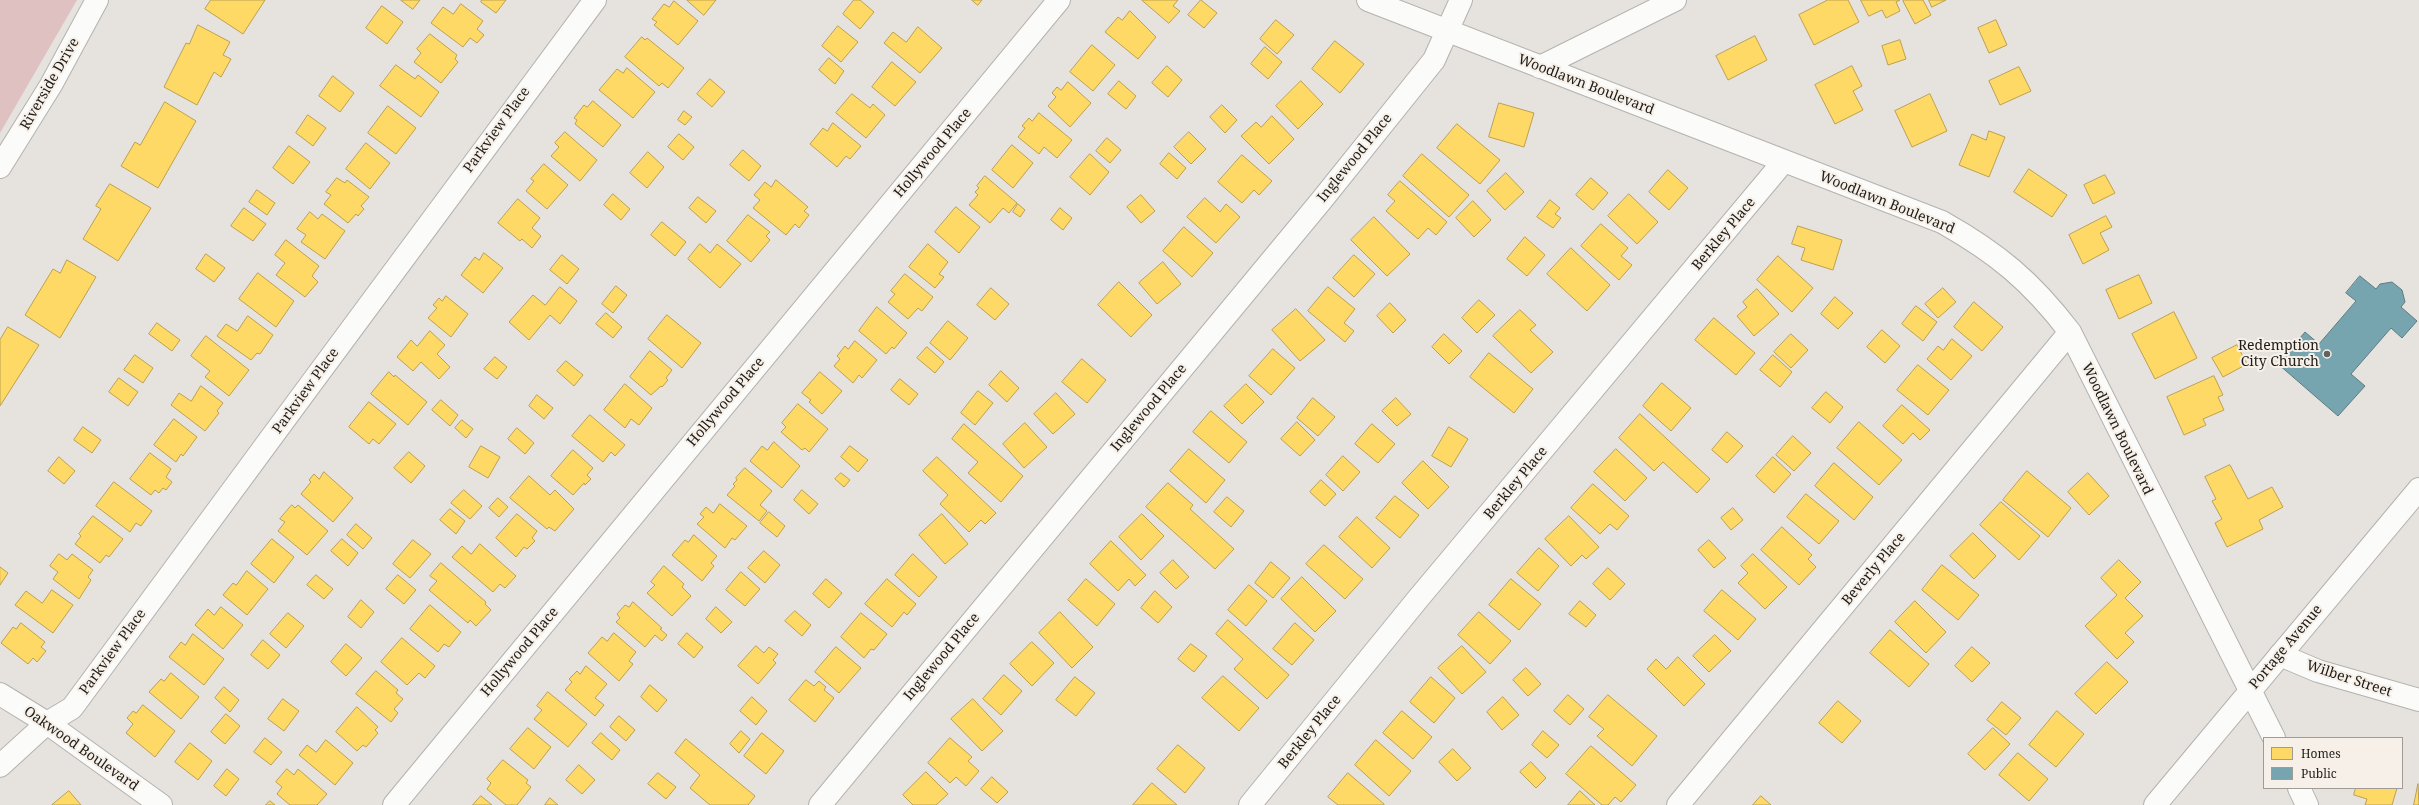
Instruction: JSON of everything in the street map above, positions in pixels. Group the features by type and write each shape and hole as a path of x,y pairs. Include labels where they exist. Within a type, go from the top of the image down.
{"street":[{"name":"Riverside Drive","path":"0,167 52,85 97,0"},
{"name":"Parkview Place","path":"0,766 47,722 72,708 427,227 494,133 595,0"},
{"name":"Hollywood Place","path":"394,805 1059,0"},
{"name":"Woodlawn Boulevard","path":"1368,0 1942,222 1990,250 2017,272 2048,303 2070,332 2249,691 2273,737"},
{"name":"Inglewood Place","path":"820,805 1321,201 1434,60 1448,32 1461,0"},
{"path":"1540,67 1675,0"},
{"name":"Berkley Place","path":"1250,805 1418,600 1784,161"},
{"name":"Beverly Place","path":"1678,805 2070,332"},
{"name":"Portage Avenue","path":"2155,805 2419,489"},
{"name":"Wilber Street","path":"2280,654 2318,670 2419,700"},
{"name":"Oakwood Boulevard","path":"0,694 47,722 161,805"},
{"path":"2300,789 2308,805"}],"shaded area":[{"path":"0,0 77,0 0,133"}],"building: Homes":[{"path":"211,0 265,0 243,34 205,9"},
{"path":"401,0 420,0 413,9"},
{"path":"482,0 506,0 496,13 481,2"},
{"path":"687,0 716,0 704,15"},
{"path":"854,0 860,0 874,12 860,29 843,14"},
{"path":"972,0 982,0 978,5"},
{"path":"1142,0 1178,0 1173,6 1180,11 1169,23"},
{"path":"1201,0 1217,13 1204,28 1188,15"},
{"path":"1828,0 1848,0 1859,22 1814,45 1799,15"},
{"path":"1861,0 1900,0 1896,2 1900,11 1886,18 1882,10 1869,16"},
{"path":"1923,0 1931,15 1915,24 1903,1"},
{"path":"1929,0 1946,0 1932,7"},
{"path":"674,1 698,21 678,45 654,25 657,22 652,19 664,4 669,7"},
{"path":"461,4 483,21 477,29 484,35 477,43 470,38 463,47 431,23 443,7 453,14"},
{"path":"382,6 403,22 387,44 366,28"},
{"path":"1130,11 1156,37 1138,59 1105,32 1118,17 1122,20"},
{"path":"1276,20 1294,35 1277,54 1260,39"},
{"path":"1996,20 2007,45 1989,53 1978,28"},
{"path":"198,25 230,42 223,55 231,59 221,77 214,72 197,105 164,87 186,43 189,44"},
{"path":"838,26 858,42 841,62 822,46"},
{"path":"918,27 942,48 920,73 884,43 893,32 906,42"},
{"path":"430,34 457,55 455,59 458,62 441,83 414,62 421,53 417,49"},
{"path":"1755,36 1767,60 1728,80 1716,56"},
{"path":"642,37 645,40 647,38 684,68 668,88 662,83 659,86 625,57"},
{"path":"1900,40 1906,59 1888,65 1882,46"},
{"path":"1335,41 1364,64 1340,93 1312,69"},
{"path":"1092,45 1115,65 1093,91 1070,72"},
{"path":"1265,47 1282,62 1268,79 1251,64"},
{"path":"829,58 844,71 835,84 819,70"},
{"path":"892,62 916,82 895,106 872,87"},
{"path":"396,65 415,79 418,75 439,92 421,117 380,86"},
{"path":"1167,66 1182,80 1168,97 1152,83"},
{"path":"1852,66 1862,86 1853,91 1863,110 1835,124 1815,85"},
{"path":"2019,67 2031,91 2000,105 1989,81"},
{"path":"627,68 655,92 633,118 599,90 617,69 623,73"},
{"path":"333,76 354,93 340,112 319,96"},
{"path":"710,79 725,92 712,107 697,94"},
{"path":"1119,81 1136,96 1126,109 1108,94"},
{"path":"1301,81 1323,104 1298,129 1276,106"},
{"path":"1068,82 1091,103 1070,127 1048,106 1056,97 1052,93 1057,87 1061,90"},
{"path":"852,94 870,108 873,104 885,115 866,138 836,113"},
{"path":"1930,94 1947,131 1912,147 1895,111"},
{"path":"593,101 621,125 603,147 575,124 577,120 574,118 584,105 587,107"},
{"path":"165,102 196,121 158,188 121,166 135,142 140,145"},
{"path":"1499,103 1534,113 1524,147 1489,137"},
{"path":"1222,105 1237,120 1225,133 1210,117"},
{"path":"388,106 416,128 396,154 368,133"},
{"path":"684,111 692,117 685,125 678,120"},
{"path":"1039,113 1072,140 1057,158 1044,147 1039,154 1018,137 1025,128 1022,126 1029,118 1032,121"},
{"path":"308,115 326,128 313,146 296,133"},
{"path":"1272,116 1294,139 1269,164 1241,136 1256,122 1261,127"},
{"path":"833,123 861,146 850,159 846,156 837,167 810,144 823,128 827,131"},
{"path":"1457,124 1500,160 1480,184 1437,148"},
{"path":"1989,131 2005,137 1989,177 1959,165 1972,134 1986,140"},
{"path":"565,132 597,160 580,181 551,156 559,147 555,143"},
{"path":"1189,132 1206,149 1191,164 1174,147"},
{"path":"679,134 694,147 683,160 668,147"},
{"path":"1107,138 1121,150 1110,163 1096,151"},
{"path":"366,143 390,163 370,189 346,169"},
{"path":"1012,145 1033,163 1013,188 992,170"},
{"path":"289,146 310,162 293,184 273,168"},
{"path":"743,150 761,166 749,181 730,165"},
{"path":"648,152 664,167 647,188 630,173"},
{"path":"1169,153 1186,168 1177,179 1160,164"},
{"path":"1090,154 1109,172 1090,195 1070,177"},
{"path":"1422,154 1469,195 1449,217 1403,176"},
{"path":"1242,155 1272,181 1259,195 1254,190 1242,203 1218,182"},
{"path":"544,164 568,185 547,209 526,191 534,181 531,179"},
{"path":"2029,169 2067,195 2052,217 2014,192"},
{"path":"1668,170 1688,188 1669,210 1649,192"},
{"path":"1506,173 1524,192 1505,210 1487,191"},
{"path":"2105,175 2115,193 2093,204 2084,185"},
{"path":"985,176 1017,203 1009,213 1003,208 990,223 969,205 978,195 975,192 979,188 977,186"},
{"path":"337,178 345,183 347,180 369,197 361,206 364,209 358,216 356,214 348,223 324,204 331,195 326,192"},
{"path":"1591,178 1608,193 1593,210 1576,195"},
{"path":"776,180 808,207 804,211 809,215 799,228 795,224 786,235 753,208 760,200 754,195 765,182 771,187"},
{"path":"1400,181 1447,222 1436,235 1428,228 1418,239 1386,211 1395,201 1388,195"},
{"path":"110,184 151,208 118,261 83,239 101,209 96,206"},
{"path":"257,190 275,203 267,215 249,202"},
{"path":"613,194 630,209 621,220 604,205"},
{"path":"1629,194 1658,222 1637,244 1608,216"},
{"path":"1141,195 1155,211 1141,223 1127,207"},
{"path":"698,197 716,211 706,223 689,208"},
{"path":"1205,198 1220,212 1226,204 1240,217 1216,243 1187,217"},
{"path":"518,199 540,218 532,228 541,236 532,248 522,239 520,241 498,223"},
{"path":"1550,200 1560,208 1555,214 1561,218 1553,228 1537,217"},
{"path":"1473,201 1491,220 1474,237 1456,218"},
{"path":"1018,204 1025,210 1020,217 1013,212"},
{"path":"956,207 980,227 959,253 935,232"},
{"path":"244,208 266,224 253,241 231,226"},
{"path":"1060,208 1072,218 1063,230 1051,220"},
{"path":"310,212 318,219 322,214 345,231 325,259 301,242 306,235 297,229"},
{"path":"748,215 770,232 766,236 770,240 751,262 727,241"},
{"path":"2106,216 2112,227 2100,233 2109,250 2083,264 2069,235"},
{"path":"1374,217 1410,254 1387,276 1351,240"},
{"path":"662,222 686,242 675,256 651,235"},
{"path":"1601,224 1628,248 1621,256 1632,265 1619,280 1581,246"},
{"path":"1798,226 1842,240 1833,270 1801,260 1805,248 1792,244"},
{"path":"1184,227 1213,253 1192,277 1163,251"},
{"path":"1525,237 1545,255 1527,276 1507,259"},
{"path":"286,240 319,266 312,276 318,282 305,297 276,275 285,263 275,255"},
{"path":"700,244 710,253 717,244 741,264 720,288 688,259"},
{"path":"928,244 948,262 939,274 944,277 935,288 909,267"},
{"path":"1571,248 1610,285 1587,311 1547,274"},
{"path":"484,253 503,268 483,293 461,275 475,257 479,260"},
{"path":"206,254 225,268 214,282 196,269"},
{"path":"562,255 579,269 567,284 550,270"},
{"path":"1354,255 1375,274 1354,297 1333,278"},
{"path":"1778,256 1813,288 1792,312 1757,280"},
{"path":"67,260 96,277 60,338 25,315 53,269 60,273"},
{"path":"1163,262 1181,284 1157,304 1139,283"},
{"path":"258,273 294,301 276,327 239,299"},
{"path":"905,274 933,297 922,311 918,308 908,319 888,302 895,294 891,291"},
{"path":"2139,275 2152,303 2119,319 2106,290"},
{"path":"1119,282 1152,315 1131,337 1098,305"},
{"path":"616,286 627,295 613,313 602,304"},
{"path":"560,287 577,301 560,324 550,315 529,340 509,322 533,295 545,305"},
{"path":"1328,287 1355,309 1344,323 1354,331 1345,342 1308,311"},
{"path":"991,288 1009,304 995,320 977,305"},
{"path":"1943,288 1956,302 1938,318 1925,304"},
{"path":"1757,289 1779,314 1754,336 1737,316 1747,307 1743,302"},
{"path":"446,296 468,314 451,337 428,318 437,308 433,305 439,298 442,301"},
{"path":"1835,297 1853,313 1838,329 1821,314"},
{"path":"1479,300 1495,315 1477,333 1462,318"},
{"path":"1974,302 2003,327 1982,351 1954,327"},
{"path":"1390,303 1406,320 1393,333 1377,316"},
{"path":"1916,306 1937,322 1923,341 1902,324"},
{"path":"877,307 907,333 894,349 892,347 886,354 859,331"},
{"path":"1296,309 1325,340 1300,361 1272,330"},
{"path":"1520,310 1536,325 1530,330 1553,352 1531,373 1493,336"},
{"path":"2174,312 2197,358 2155,379 2132,334"},
{"path":"606,313 622,327 613,338 596,324"},
{"path":"667,315 701,343 682,368 648,339"},
{"path":"248,316 273,335 260,354 257,353 251,360 217,336 226,324 237,331"},
{"path":"1714,318 1755,353 1736,375 1695,340"},
{"path":"948,321 968,338 950,360 930,343"},
{"path":"157,323 180,340 172,351 149,334"},
{"path":"8,327 39,345 0,406 0,340"},
{"path":"1882,330 1900,346 1885,363 1867,347"},
{"path":"430,331 445,345 437,354 450,367 439,379 421,362 413,371 397,357 411,340 417,346"},
{"path":"1444,334 1462,351 1449,364 1432,347"},
{"path":"1791,334 1808,350 1791,368 1774,352"},
{"path":"206,336 249,370 229,396 205,377 210,371 191,356"},
{"path":"1952,339 1972,356 1951,380 1927,359 1938,346 1943,350"},
{"path":"855,341 877,360 862,378 859,375 853,383 834,366 840,359 837,356 845,346 848,349"},
{"path":"2237,345 2247,364 2223,377 2212,358"},
{"path":"927,347 944,362 935,373 917,358"},
{"path":"1273,349 1295,368 1271,395 1249,376"},
{"path":"650,351 672,370 666,378 668,380 662,387 661,386 651,395 630,377"},
{"path":"1489,353 1533,389 1514,413 1470,377"},
{"path":"135,355 153,368 143,383 124,370"},
{"path":"1773,355 1792,372 1780,387 1760,370"},
{"path":"495,357 507,367 497,379 484,369"},
{"path":"1082,359 1106,380 1087,403 1062,382"},
{"path":"566,361 583,375 574,386 557,371"},
{"path":"1918,365 1949,390 1928,415 1897,390"},
{"path":"1001,371 1019,388 1007,402 989,385"},
{"path":"389,372 394,377 395,375 427,402 408,425 371,394"},
{"path":"820,372 842,391 822,414 809,402 811,400 802,393"},
{"path":"2214,376 2223,395 2218,397 2224,410 2203,419 2206,425 2184,435 2167,397"},
{"path":"119,378 138,392 128,406 109,392"},
{"path":"900,379 918,394 909,405 891,390"},
{"path":"1662,383 1691,408 1671,431 1643,406"},
{"path":"625,384 652,408 639,425 631,419 625,428 604,410"},
{"path":"1246,384 1264,402 1242,424 1224,406"},
{"path":"201,386 223,403 217,411 219,413 205,431 171,405 179,393 191,401"},
{"path":"978,391 993,403 975,425 961,413"},
{"path":"1826,392 1843,407 1830,423 1812,408"},
{"path":"1056,393 1075,414 1053,434 1034,414"},
{"path":"537,395 553,408 544,419 529,406"},
{"path":"1313,398 1335,417 1318,436 1297,418"},
{"path":"1396,398 1411,414 1397,426 1382,411"},
{"path":"441,400 458,415 450,426 432,410"},
{"path":"369,402 396,424 379,444 373,439 369,444 349,427"},
{"path":"798,404 828,429 809,452 805,448 802,450 781,432 786,427 782,423"},
{"path":"1902,405 1930,430 1920,440 1913,433 1903,444 1883,426"},
{"path":"1211,411 1247,442 1229,463 1193,432"},
{"path":"1640,414 1710,479 1697,493 1663,462 1654,471 1619,438"},
{"path":"590,415 625,445 615,456 611,452 603,462 572,436"},
{"path":"174,419 197,437 183,456 181,454 176,462 154,445"},
{"path":"462,420 473,429 466,438 455,428"},
{"path":"1297,422 1315,440 1300,456 1281,439"},
{"path":"1859,422 1902,460 1879,485 1837,448"},
{"path":"1025,423 1047,447 1024,468 1003,444"},
{"path":"964,424 1023,476 1001,502 968,473 978,462 952,439"},
{"path":"1372,424 1395,444 1378,463 1355,444"},
{"path":"83,427 101,440 92,453 74,440"},
{"path":"1449,427 1468,439 1451,467 1432,456"},
{"path":"517,428 534,443 525,454 508,439"},
{"path":"1727,432 1743,446 1727,463 1712,450"},
{"path":"1793,436 1811,453 1794,471 1776,455"},
{"path":"774,442 800,466 782,488 750,461 762,446 767,450"},
{"path":"481,446 500,457 488,478 469,467"},
{"path":"850,446 868,460 858,472 841,457"},
{"path":"1189,449 1225,480 1206,503 1170,471"},
{"path":"1616,449 1647,478 1625,501 1594,472"},
{"path":"573,450 593,468 587,475 591,479 585,485 584,483 573,495 551,476"},
{"path":"409,452 425,466 411,483 394,468"},
{"path":"150,453 171,469 166,477 172,482 166,490 163,488 159,493 155,490 151,495 130,479"},
{"path":"1343,456 1360,472 1343,491 1326,475"},
{"path":"59,457 75,471 64,484 48,471"},
{"path":"937,457 996,513 985,524 981,520 969,532 940,504 948,495 923,471"},
{"path":"1773,457 1791,474 1774,493 1756,476"},
{"path":"1423,461 1449,487 1428,509 1402,483"},
{"path":"1834,463 1873,497 1854,520 1815,486"},
{"path":"2230,465 2248,499 2272,487 2283,507 2259,520 2263,529 2227,547 2215,523 2222,519 2212,501 2216,499 2205,477"},
{"path":"745,468 772,491 760,505 767,511 759,521 727,495 735,486 733,484 737,480 736,478"},
{"path":"2027,471 2071,508 2048,537 2003,500"},
{"path":"324,472 353,498 333,522 301,494 311,482 309,480 314,474 319,479"},
{"path":"841,473 850,480 844,487 835,479"},
{"path":"2088,473 2109,496 2089,515 2068,492"},
{"path":"529,476 550,495 555,490 574,509 555,531 549,527 547,529 510,498"},
{"path":"1321,480 1336,494 1325,506 1310,492"},
{"path":"114,482 152,511 141,526 136,523 130,532 96,506"},
{"path":"1168,483 1193,505 1190,509 1234,549 1215,569 1146,507"},
{"path":"1593,484 1629,516 1617,530 1610,524 1600,534 1571,508"},
{"path":"464,490 482,506 470,519 451,503"},
{"path":"802,490 818,504 809,514 794,500"},
{"path":"1806,494 1839,521 1819,544 1787,517"},
{"path":"1395,496 1419,515 1400,538 1376,518"},
{"path":"1227,497 1244,511 1231,527 1214,512"},
{"path":"498,498 508,507 499,517 489,508"},
{"path":"2001,502 2040,536 2019,560 1980,525"},
{"path":"720,504 747,526 735,540 732,538 725,548 697,524 704,517 700,514 706,507 713,513"},
{"path":"292,505 295,508 298,505 328,531 307,555 278,531 285,522 280,519"},
{"path":"1733,508 1743,520 1731,530 1721,518"},
{"path":"450,509 465,521 456,534 440,520"},
{"path":"769,512 785,526 777,537 760,523"},
{"path":"517,514 537,531 532,538 535,541 527,549 524,547 516,557 496,538"},
{"path":"942,514 968,544 945,564 919,535"},
{"path":"1142,514 1164,536 1141,560 1119,537"},
{"path":"93,516 123,539 109,557 106,555 100,563 75,544 81,536 79,534"},
{"path":"1569,516 1599,547 1586,559 1582,555 1571,566 1545,539"},
{"path":"1357,517 1390,548 1372,568 1339,537"},
{"path":"356,524 372,538 363,549 347,535"},
{"path":"1782,527 1812,555 1808,559 1816,567 1799,585 1761,550"},
{"path":"1973,533 1996,556 1974,579 1950,556"},
{"path":"694,535 717,556 711,563 714,566 702,581 672,555 685,540 688,542"},
{"path":"272,539 294,557 274,583 251,564"},
{"path":"342,539 358,553 348,566 331,551"},
{"path":"413,540 431,554 410,578 393,564"},
{"path":"1709,540 1726,558 1714,568 1698,550"},
{"path":"1111,541 1146,575 1135,586 1129,579 1118,591 1090,564"},
{"path":"480,544 516,576 505,588 500,584 493,592 452,557 462,546 471,554"},
{"path":"1324,545 1363,579 1345,599 1306,564"},
{"path":"1539,548 1559,566 1538,591 1517,573"},
{"path":"764,551 780,565 765,583 748,568"},
{"path":"59,554 67,560 72,554 93,570 88,577 91,580 79,599 53,579 58,572 50,566"},
{"path":"913,554 937,577 919,597 895,575"},
{"path":"1753,554 1787,587 1765,609 1738,583 1748,573 1741,566"},
{"path":"1173,560 1189,577 1176,589 1160,573"},
{"path":"2119,560 2141,582 2125,598 2143,616 2125,633 2134,642 2117,659 2085,626 2117,595 2101,578"},
{"path":"1271,562 1290,578 1273,598 1255,583"},
{"path":"441,563 486,602 485,604 491,610 476,626 470,620 468,623 429,590 437,581 430,576"},
{"path":"1942,565 1979,595 1958,620 1922,590"},
{"path":"664,566 684,584 682,587 691,596 672,616 647,593 655,585 651,582"},
{"path":"0,567 8,573 0,585"},
{"path":"1608,568 1625,584 1610,600 1593,584"},
{"path":"247,571 268,589 247,615 223,595 233,583 236,585"},
{"path":"741,572 760,589 745,606 726,590"},
{"path":"316,575 333,589 324,599 307,585"},
{"path":"398,575 416,590 404,604 386,589"},
{"path":"1302,577 1336,611 1315,632 1281,599"},
{"path":"826,579 842,593 829,608 813,594"},
{"path":"887,579 916,604 907,615 904,612 892,627 865,604"},
{"path":"1086,579 1115,604 1097,626 1068,600"},
{"path":"1511,579 1541,604 1519,630 1489,605"},
{"path":"1249,585 1267,601 1246,626 1228,610"},
{"path":"52,590 73,605 53,633 15,605 26,591 42,603"},
{"path":"1722,590 1756,619 1738,640 1704,611"},
{"path":"1155,591 1172,607 1158,623 1141,608"},
{"path":"361,600 374,612 361,628 348,617"},
{"path":"1580,601 1596,615 1586,627 1569,614"},
{"path":"1915,601 1946,632 1926,653 1895,622"},
{"path":"633,602 662,628 660,629 667,635 662,641 655,635 645,647 616,622 620,618 617,614 625,605 629,607"},
{"path":"430,605 461,632 449,647 444,644 438,652 410,629"},
{"path":"221,607 243,625 223,649 195,625 208,609 214,615"},
{"path":"716,607 732,622 721,633 706,619"},
{"path":"795,611 811,625 802,636 785,621"},
{"path":"1060,612 1093,647 1072,668 1039,633"},
{"path":"1479,612 1511,641 1490,664 1458,635"},
{"path":"288,613 304,626 286,648 270,634"},
{"path":"861,613 887,634 874,650 871,649 864,658 841,637"},
{"path":"1228,620 1289,675 1267,699 1234,669 1243,659 1216,634"},
{"path":"21,623 45,642 41,647 46,651 37,662 33,658 28,664 1,643 13,627 16,629"},
{"path":"1295,623 1314,640 1292,665 1273,649"},
{"path":"1890,630 1929,664 1909,687 1870,653"},
{"path":"614,633 636,652 629,661 633,664 619,681 588,653 602,637 607,641"},
{"path":"687,633 703,647 694,658 678,644"},
{"path":"193,634 224,659 204,685 169,657 181,642 185,645"},
{"path":"1715,635 1731,651 1709,672 1693,656"},
{"path":"402,638 435,666 425,678 419,673 407,685 381,662"},
{"path":"263,640 280,655 268,669 251,655"},
{"path":"1032,642 1054,663 1032,686 1010,664"},
{"path":"346,644 362,658 346,676 331,662"},
{"path":"1191,644 1207,656 1194,672 1178,659"},
{"path":"756,646 764,653 769,647 778,654 773,660 776,663 758,684 738,666"},
{"path":"1462,646 1486,672 1462,694 1438,668"},
{"path":"836,647 861,668 839,693 815,672"},
{"path":"1972,647 1990,663 1972,682 1955,666"},
{"path":"1678,657 1705,684 1684,706 1647,669 1656,659 1666,669"},
{"path":"2107,662 2128,682 2096,714 2075,694"},
{"path":"586,666 607,684 595,698 604,705 595,716 565,690 572,682 569,679 577,671 580,674"},
{"path":"1526,668 1541,684 1528,696 1513,680"},
{"path":"376,671 398,690 396,693 403,699 394,709 398,713 391,722 356,694"},
{"path":"171,673 199,697 181,719 149,692 161,679 164,681"},
{"path":"1004,675 1022,691 1001,715 983,699"},
{"path":"1223,676 1259,708 1239,731 1202,698"},
{"path":"1075,677 1095,693 1076,716 1056,700"},
{"path":"1431,677 1455,698 1434,723 1410,702"},
{"path":"806,680 814,686 819,681 826,687 824,690 834,698 815,722 789,700"},
{"path":"650,685 667,700 657,712 641,697"},
{"path":"224,687 239,700 230,712 215,698"},
{"path":"548,692 587,724 568,747 534,719 542,710 537,706"},
{"path":"1568,695 1584,709 1570,725 1554,711"},
{"path":"1608,695 1657,736 1632,766 1597,736 1604,729 1589,717"},
{"path":"752,697 767,711 756,725 740,711"},
{"path":"1503,697 1519,715 1502,730 1487,712"},
{"path":"283,699 299,711 284,731 268,719"},
{"path":"973,699 1003,731 982,751 951,719"},
{"path":"1838,701 1861,721 1842,743 1819,723"},
{"path":"2002,702 2021,718 2006,735 1987,720"},
{"path":"143,705 175,731 155,757 126,733 133,724 127,718 133,711 136,713"},
{"path":"357,707 378,727 375,730 378,733 366,747 363,745 357,751 336,732"},
{"path":"1402,711 1432,737 1413,759 1383,733"},
{"path":"2057,711 2084,734 2056,767 2029,745"},
{"path":"226,714 240,726 225,744 211,732"},
{"path":"619,716 635,730 626,741 610,727"},
{"path":"528,728 551,747 534,769 510,749"},
{"path":"1993,728 2010,744 1985,770 1968,754"},
{"path":"741,731 750,739 739,753 730,744"},
{"path":"1543,731 1559,745 1547,758 1532,745"},
{"path":"601,733 620,750 612,760 592,743"},
{"path":"762,733 784,751 766,774 744,756"},
{"path":"265,738 282,752 271,765 254,752"},
{"path":"950,738 972,757 968,761 979,771 966,786 956,777 950,783 928,763"},
{"path":"686,739 755,796 748,805 710,805 690,788 700,775 675,753"},
{"path":"326,740 353,763 335,785 299,755 307,745 316,752"},
{"path":"1376,740 1411,771 1389,796 1355,765"},
{"path":"190,743 212,761 198,780 175,762"},
{"path":"1178,745 1205,768 1185,793 1157,769"},
{"path":"1591,746 1636,785 1621,802 1615,797 1608,805 1602,805 1566,774"},
{"path":"1453,749 1471,768 1457,781 1439,762"},
{"path":"2018,753 2048,779 2029,801 1999,775"},
{"path":"503,760 528,780 526,783 531,787 517,805 506,805 487,789 491,783 487,779"},
{"path":"1531,762 1546,778 1536,788 1520,772"},
{"path":"579,765 595,780 582,794 566,780"},
{"path":"227,769 239,779 226,796 214,786"},
{"path":"287,769 294,775 298,769 327,794 317,805 290,805 277,794 282,787 276,782"},
{"path":"926,772 948,794 936,805 913,805 903,795"},
{"path":"658,773 676,787 666,799 648,784"},
{"path":"1348,773 1384,805 1338,805 1328,797"},
{"path":"992,777 1008,792 997,803 981,789"},
{"path":"1152,783 1177,805 1133,805"},
{"path":"2418,784 2419,805 2414,805"},
{"path":"2356,789 2397,789 2392,805 2365,805 2367,799 2354,795"},
{"path":"69,791 81,805 52,805"},
{"path":"1580,791 1595,805 1568,805"},
{"path":"481,796 492,805 473,805"},
{"path":"1761,796 1771,805 1753,805"},
{"path":"550,798 558,805 545,805"},
{"path":"270,801 275,805 266,805"}],"building: Public":[{"name":"Redemption City Church","path":"2360,276 2376,289 2380,284 2392,282 2402,290 2405,302 2401,307 2417,321 2402,338 2391,328 2351,374 2365,386 2338,416 2278,364 2305,332 2319,344 2356,301 2346,293"}],"place":[{"name":"Redemption City Church","path":"2327,354"}]}
